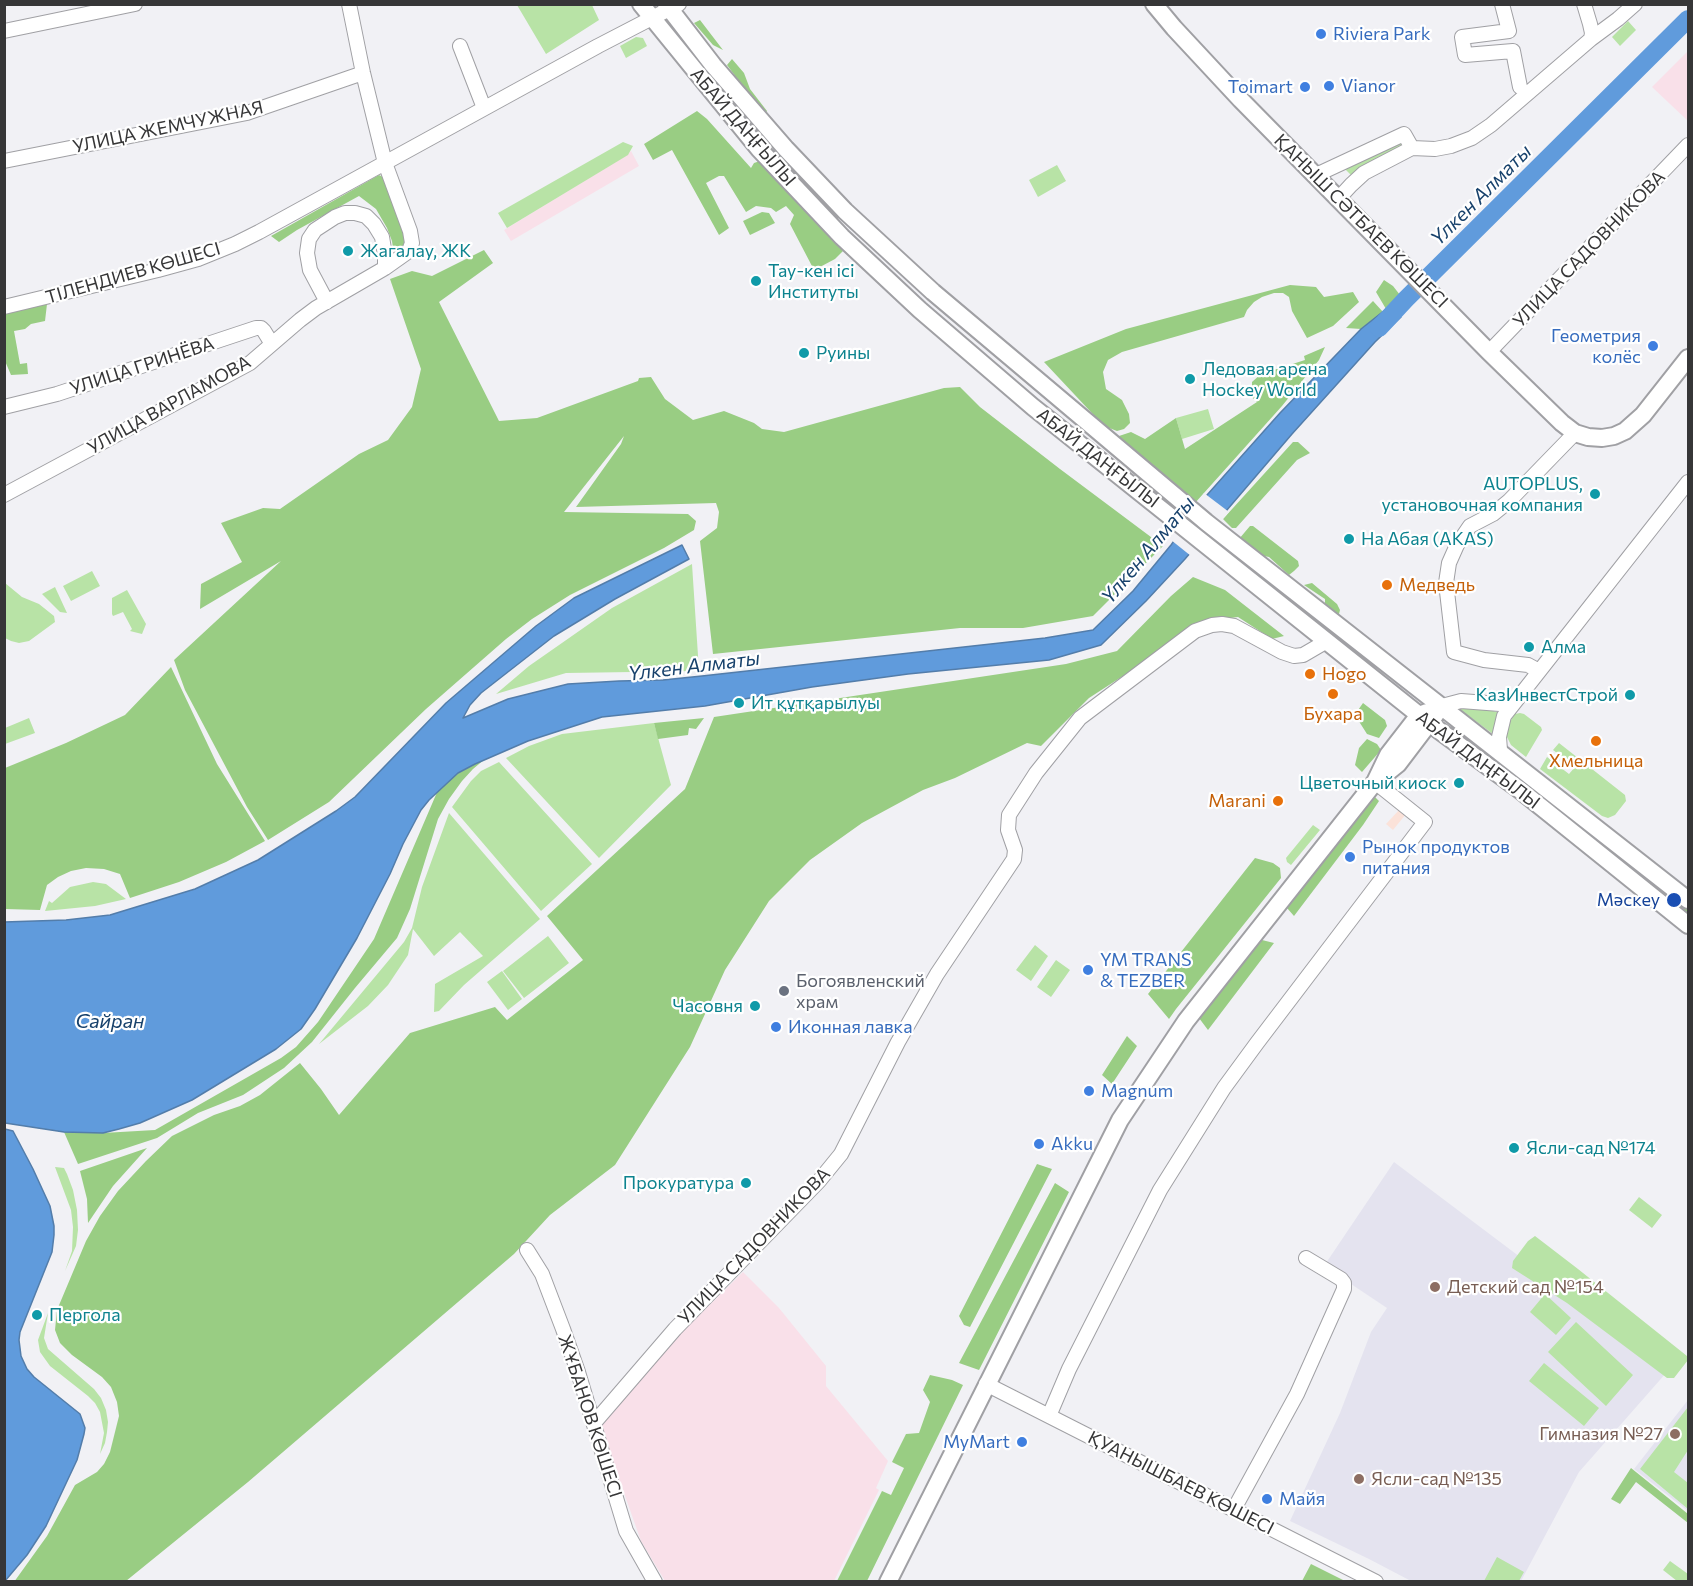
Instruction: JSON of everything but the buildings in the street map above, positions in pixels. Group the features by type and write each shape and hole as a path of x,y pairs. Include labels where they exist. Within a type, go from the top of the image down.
{"main road":[{"name":"АБАЙ ДАҢҒЫЛЫ","path":"641,4 644,22 759,149 854,248 920,310 1034,407 1424,719 1520,790 1689,925"},
{"name":"ҚАНЫШ СӘТБАЕВ КӨШЕСІ","path":"1154,4 1241,100 1489,352 1575,433"},
{"name":"АБАЙ ДАҢҒЫЛЫ","path":"672,6 712,65 786,149 845,211 933,292 1181,501 1689,900"},
{"path":"1575,433 1602,438 1625,431 1643,415 1689,358"},
{"path":"888,1581 1120,1120 1186,1021 1375,782 1398,765 1424,719 1442,706"}],"street":[{"path":"4,31 135,4"},
{"path":"349,4 384,163"},
{"path":"1502,4 1520,87"},
{"path":"1584,4 1592,33 1591,39"},
{"path":"1339,198 1364,173 1412,148 1445,148 1472,138 1491,125 1635,4"},
{"path":"644,22 672,6"},
{"name":"ТІЛЕНДИЕВ КӨШЕСІ","path":"4,307 198,259 259,232 598,45 644,22"},
{"path":"1509,31 1462,37 1465,55 1513,51"},
{"path":"460,46 484,108"},
{"name":"УЛИЦА ЖЕМЧУЖНАЯ","path":"4,161 247,113 363,73"},
{"path":"1316,175 1404,134 1412,148"},
{"name":"УЛИЦА САДОВНИКОВА","path":"1489,352 1689,145"},
{"name":"УЛИЦА ВАРЛАМОВА","path":"4,495 250,363 300,320 409,251 412,243 410,231 384,163"},
{"path":"327,302 310,270 307,253 309,239 315,230 335,217 345,213 355,213 366,216 374,224 382,237 386,255 385,268"},
{"name":"УЛИЦА ГРИНЁВА","path":"4,407 57,394 256,328 264,331 272,344"},
{"path":"1539,671 1528,665 1484,660 1454,652 1446,583 1449,563 1457,545 1470,526 1493,514 1509,501 1575,433"},
{"path":"1500,750 1501,726 1504,716 1689,482"},
{"name":"УЛИЦА САДОВНИКОВА","path":"594,1423 675,1329 819,1181 841,1154 898,1042 937,974 1014,860 1015,850 1008,830 1009,815 1036,773 1080,718 1195,631 1212,625 1234,626 1294,656 1303,655 1327,641"},
{"path":"1442,706 1461,701 1500,704 1514,702"},
{"path":"1049,1416 1069,1369 1160,1190 1251,1050 1425,822 1375,782"},
{"name":"ЖҰБАНОВ КӨШЕСІ","path":"527,1250 542,1274 578,1372 626,1531 655,1581"},
{"path":"1234,1509 1297,1394 1344,1289 1341,1279 1306,1258"},
{"name":"ҚУАНЫШБАЕВ КӨШЕСІ","path":"986,1384 1376,1581"}],"shaded area":[{"path":"1688,51 1688,121 1652,87"},
{"path":"631,151 639,166 511,241 504,230"},
{"path":"1400,809 1406,814 1393,830 1386,824"},
{"path":"1394,1162 1528,1263 1681,1356 1579,1472 1521,1581 1411,1581 1290,1521 1340,1413 1371,1332 1387,1308 1324,1266"},
{"path":"743,1272 779,1308 826,1366 826,1386 888,1461 876,1488 879,1490 834,1581 665,1581 641,1541 600,1425 648,1366"},
{"name":"Гимназия №27","path":"1688,1400 1688,1511 1634,1469"}],"green space":[{"path":"517,5 592,5 599,20 546,54"},
{"path":"700,20 723,50 713,45 694,23"},
{"path":"1628,21 1636,30 1620,46 1612,37"},
{"path":"636,37 643,38 647,46 626,58 620,46"},
{"path":"732,59 744,73 750,89 767,111 764,115 727,65"},
{"path":"697,111 751,168 754,163 763,160 843,251 835,259 818,268 813,268 790,224 794,215 786,206 776,212 771,208 756,206 746,212 724,176 719,176 706,183 729,228 719,235 672,150 653,160 644,144"},
{"path":"1400,140 1403,149 1351,175 1344,168"},
{"path":"623,142 633,146 628,155 507,228 498,213"},
{"path":"1057,165 1066,181 1038,197 1029,180"},
{"path":"379,175 387,179 405,245 393,248 387,228 376,209 359,196 279,242 271,236"},
{"path":"762,212 769,213 775,223 750,235 743,221"},
{"path":"484,250 493,263 439,302 499,421 537,418 638,381 639,378 651,377 665,399 693,420 724,411 754,423 762,429 784,432 944,388 960,387 980,407 1163,546 1093,616 1023,628 960,628 713,654 700,541 717,528 719,512 716,503 576,507 621,444 624,436 564,512 688,514 696,521 694,530 664,548 570,595 532,619 426,709 329,802 268,840 247,807 185,690 174,660 281,561 200,609 201,584 242,562 221,523 263,508 280,509 359,454 388,440 412,407 421,369 390,279 412,271 432,276"},
{"path":"1384,280 1400,295 1386,309 1376,292"},
{"path":"1290,285 1316,287 1324,297 1353,292 1359,302 1333,326 1307,338 1292,311 1289,297 1283,293 1274,293 1254,302 1244,317 1122,352 1108,360 1103,372 1106,389 1122,400 1129,414 1130,423 1124,429 1117,431 1104,426 1044,362 1126,329"},
{"path":"1373,301 1383,312 1361,329 1346,328"},
{"path":"47,304 45,321 14,331 20,364 27,363 28,374 11,375 5,361 4,312"},
{"path":"1325,347 1319,360 1282,406 1195,503 1113,438 1131,432 1145,439 1176,418 1185,449 1257,402 1252,397 1252,382 1261,374 1305,360 1304,356"},
{"path":"1208,409 1214,429 1182,439 1176,418"},
{"path":"1293,442 1298,442 1310,453 1297,460 1236,528 1232,528 1223,519"},
{"path":"1250,526 1298,561 1299,566 1289,575 1269,557 1259,555 1239,539"},
{"path":"692,564 699,671 566,673 496,694 529,666 612,608"},
{"path":"92,571 100,586 71,601 63,586"},
{"path":"1193,577 1225,590 1284,636 1272,639 1238,617 1208,621 1089,698 1041,746 1027,743 955,778 923,790 862,823 810,860 769,901 725,970 690,1047 615,1165 550,1215 514,1254 248,1482 126,1581 14,1582 47,1536 75,1485 97,1472 104,1464 110,1452 119,1416 111,1387 60,1343 55,1330 57,1310 86,1241 100,1216 118,1191 172,1136 260,1095 300,1063 339,1115 410,1033 495,1007 507,1020 583,960 547,916 685,789 714,717 1066,664 1117,651"},
{"path":"5,583 22,597 39,604 54,616 55,622 29,641 19,643 5,638"},
{"path":"1312,583 1337,604 1340,610 1338,618 1325,610 1325,599 1304,585"},
{"path":"55,587 67,613 60,612 42,594"},
{"path":"127,590 146,624 142,634 130,631 132,629 123,612 113,616 112,614 112,598"},
{"path":"171,667 217,764 265,841 226,862 179,882 130,898 120,874 104,869 86,868 71,871 47,885 40,910 5,909 5,768 125,715"},
{"path":"1363,703 1385,720 1387,726 1379,738 1367,734 1360,723 1356,713"},
{"path":"1475,707 1497,712 1498,717 1493,734 1458,708"},
{"path":"1520,713 1542,730 1526,757 1511,745 1506,735 1507,726 1515,714"},
{"path":"29,718 35,733 5,744 5,728"},
{"path":"704,718 696,729 689,728 688,735 658,739 654,723"},
{"path":"654,723 671,785 599,858 506,758 529,746 562,734"},
{"path":"1454,723 1688,907 1688,914 1451,727"},
{"path":"1367,739 1377,744 1381,750 1362,772 1355,765 1359,748"},
{"path":"1559,743 1625,795 1626,801 1615,815 1608,818 1602,816 1540,769 1547,757 1569,774 1575,767 1553,750"},
{"path":"485,759 462,781 438,819 410,909 397,938 312,1042 284,1068 243,1095 198,1113 157,1138 78,1164 64,1132 103,1133 155,1130 281,1058 296,1047 318,1022 374,939 438,790 458,773"},
{"path":"499,762 592,864 541,911 452,807 481,771"},
{"path":"1374,796 1379,801 1363,825 1294,916 1287,908"},
{"path":"449,813 540,919 464,985 439,1011 434,1012 435,984 483,956 460,932 434,956 413,929 408,955 388,985 368,1006 319,1044 404,942 412,928 422,887"},
{"path":"1313,825 1320,830 1291,865 1286,858"},
{"path":"1255,858 1273,863 1280,868 1281,878 1169,1019 1148,994"},
{"path":"93,882 106,884 126,899 95,906 45,911 49,901 52,903 70,887"},
{"path":"548,936 569,963 524,998 503,971"},
{"path":"1262,940 1274,943 1208,1030 1199,1018"},
{"path":"1035,945 1048,956 1031,981 1016,970"},
{"path":"1056,960 1070,970 1051,997 1037,987"},
{"path":"502,971 522,999 508,1010 487,982"},
{"path":"1127,1036 1137,1046 1112,1084 1102,1075"},
{"path":"147,1148 113,1186 88,1223 87,1199 80,1171"},
{"path":"1037,1164 1052,1169 970,1327 964,1325 959,1316"},
{"path":"55,1167 64,1168 73,1190 77,1210 76,1246 65,1271 72,1251 73,1227 71,1210"},
{"path":"1055,1183 1069,1192 979,1370 959,1363"},
{"path":"1639,1197 1662,1215 1652,1228 1629,1210"},
{"path":"1535,1236 1687,1356 1688,1360 1674,1378 1667,1378 1567,1303 1512,1268 1513,1261 1528,1241"},
{"path":"1545,1294 1571,1318 1556,1335 1530,1312"},
{"path":"48,1313 44,1338 48,1349 94,1389 106,1410 107,1432 100,1454 104,1433 100,1412 95,1403 50,1366 40,1352 38,1340"},
{"path":"1576,1322 1633,1375 1606,1406 1548,1352"},
{"path":"1544,1363 1599,1408 1584,1426 1529,1381"},
{"path":"930,1375 963,1385 867,1581 837,1581 882,1491 891,1495 904,1468 892,1462 906,1434 919,1433 930,1402 923,1390"},
{"name":"Гимназия №27","path":"1688,1407 1688,1450 1674,1472 1688,1483 1688,1509 1640,1469"},
{"path":"1631,1468 1688,1514 1688,1523 1636,1482 1620,1504 1611,1499"},
{"path":"1497,1557 1524,1572 1519,1581 1484,1581"},
{"path":"1670,1561 1688,1574 1688,1581 1677,1581 1663,1570"},
{"path":"1311,1564 1345,1581 1302,1581"}],"water":[{"name":"Сайран","path":"1390,306 1401,317 1375,342 1292,434 1185,559 1101,645 1049,660 908,674 812,687 705,706 602,717 528,741 475,764 458,773 421,810 357,938 315,1009 301,1029 276,1049 192,1100 140,1123 119,1129 103,1133 64,1132 5,1123 4,922 66,920 110,915 195,889 258,860 355,797 446,703 536,626 574,598 682,545 689,559 615,599 554,636 481,693 470,705 463,718 508,699 568,684 702,676 1045,638 1093,630 1133,591 1171,545 1207,495 1280,413 1361,329"},
{"path":"5,1129 13,1131 33,1169 50,1206 54,1226 52,1252 20,1332 21,1356 34,1377 80,1414 85,1428 77,1460 46,1526 27,1555 5,1581"}],"pier":[{"path":"1204,493 1229,512 1191,556 1171,540"}],"waterway":[{"name":"Үлкен Алматы","path":"1379,328 1688,19"}],"place":[{"name":"Riviera Park","path":"1321,34"},
{"name":"Vianor","path":"1329,86"},
{"name":"Toimart","path":"1305,87"},
{"name":"Жагалау, ЖК","path":"348,251"},
{"name":"Тау-кен ісі Институты","path":"756,281"},
{"name":"Геометрия колёс","path":"1653,346"},
{"name":"Руины","path":"804,353"},
{"name":"Ледовая арена Hockey World","path":"1190,379"},
{"name":"AUTOPLUS, установочная компания","path":"1595,494"},
{"name":"На Абая (AKAS)","path":"1349,539"},
{"name":"Медведь","path":"1387,585"},
{"name":"Алма","path":"1529,647"},
{"name":"Hogo","path":"1310,674"},
{"name":"Бухара","path":"1333,694"},
{"name":"КазИнвестСтрой","path":"1630,695"},
{"name":"Ит құтқарылуы","path":"739,703"},
{"name":"Хмельница","path":"1596,741"},
{"name":"Цветочный киоск","path":"1459,783"},
{"name":"Marani","path":"1278,801"},
{"name":"Рынок продуктов питания","path":"1350,857"},
{"name":"Мәскеу","path":"1674,900"},
{"name":"YM TRANS & TEZBER","path":"1088,970"},
{"name":"Богоявленский храм","path":"784,991"},
{"name":"Часовня","path":"755,1006"},
{"name":"Иконная лавка","path":"776,1027"},
{"name":"Magnum","path":"1089,1091"},
{"name":"Akku","path":"1039,1144"},
{"name":"Ясли-сад №174","path":"1514,1148"},
{"name":"Прокуратура","path":"746,1183"},
{"name":"Детский сад №154","path":"1435,1287"},
{"name":"Пергола","path":"37,1315"},
{"name":"Гимназия №27","path":"1675,1434"},
{"name":"MyMart","path":"1022,1442"},
{"name":"Ясли-сад №135","path":"1359,1479"},
{"name":"Майя","path":"1267,1499"}]}
